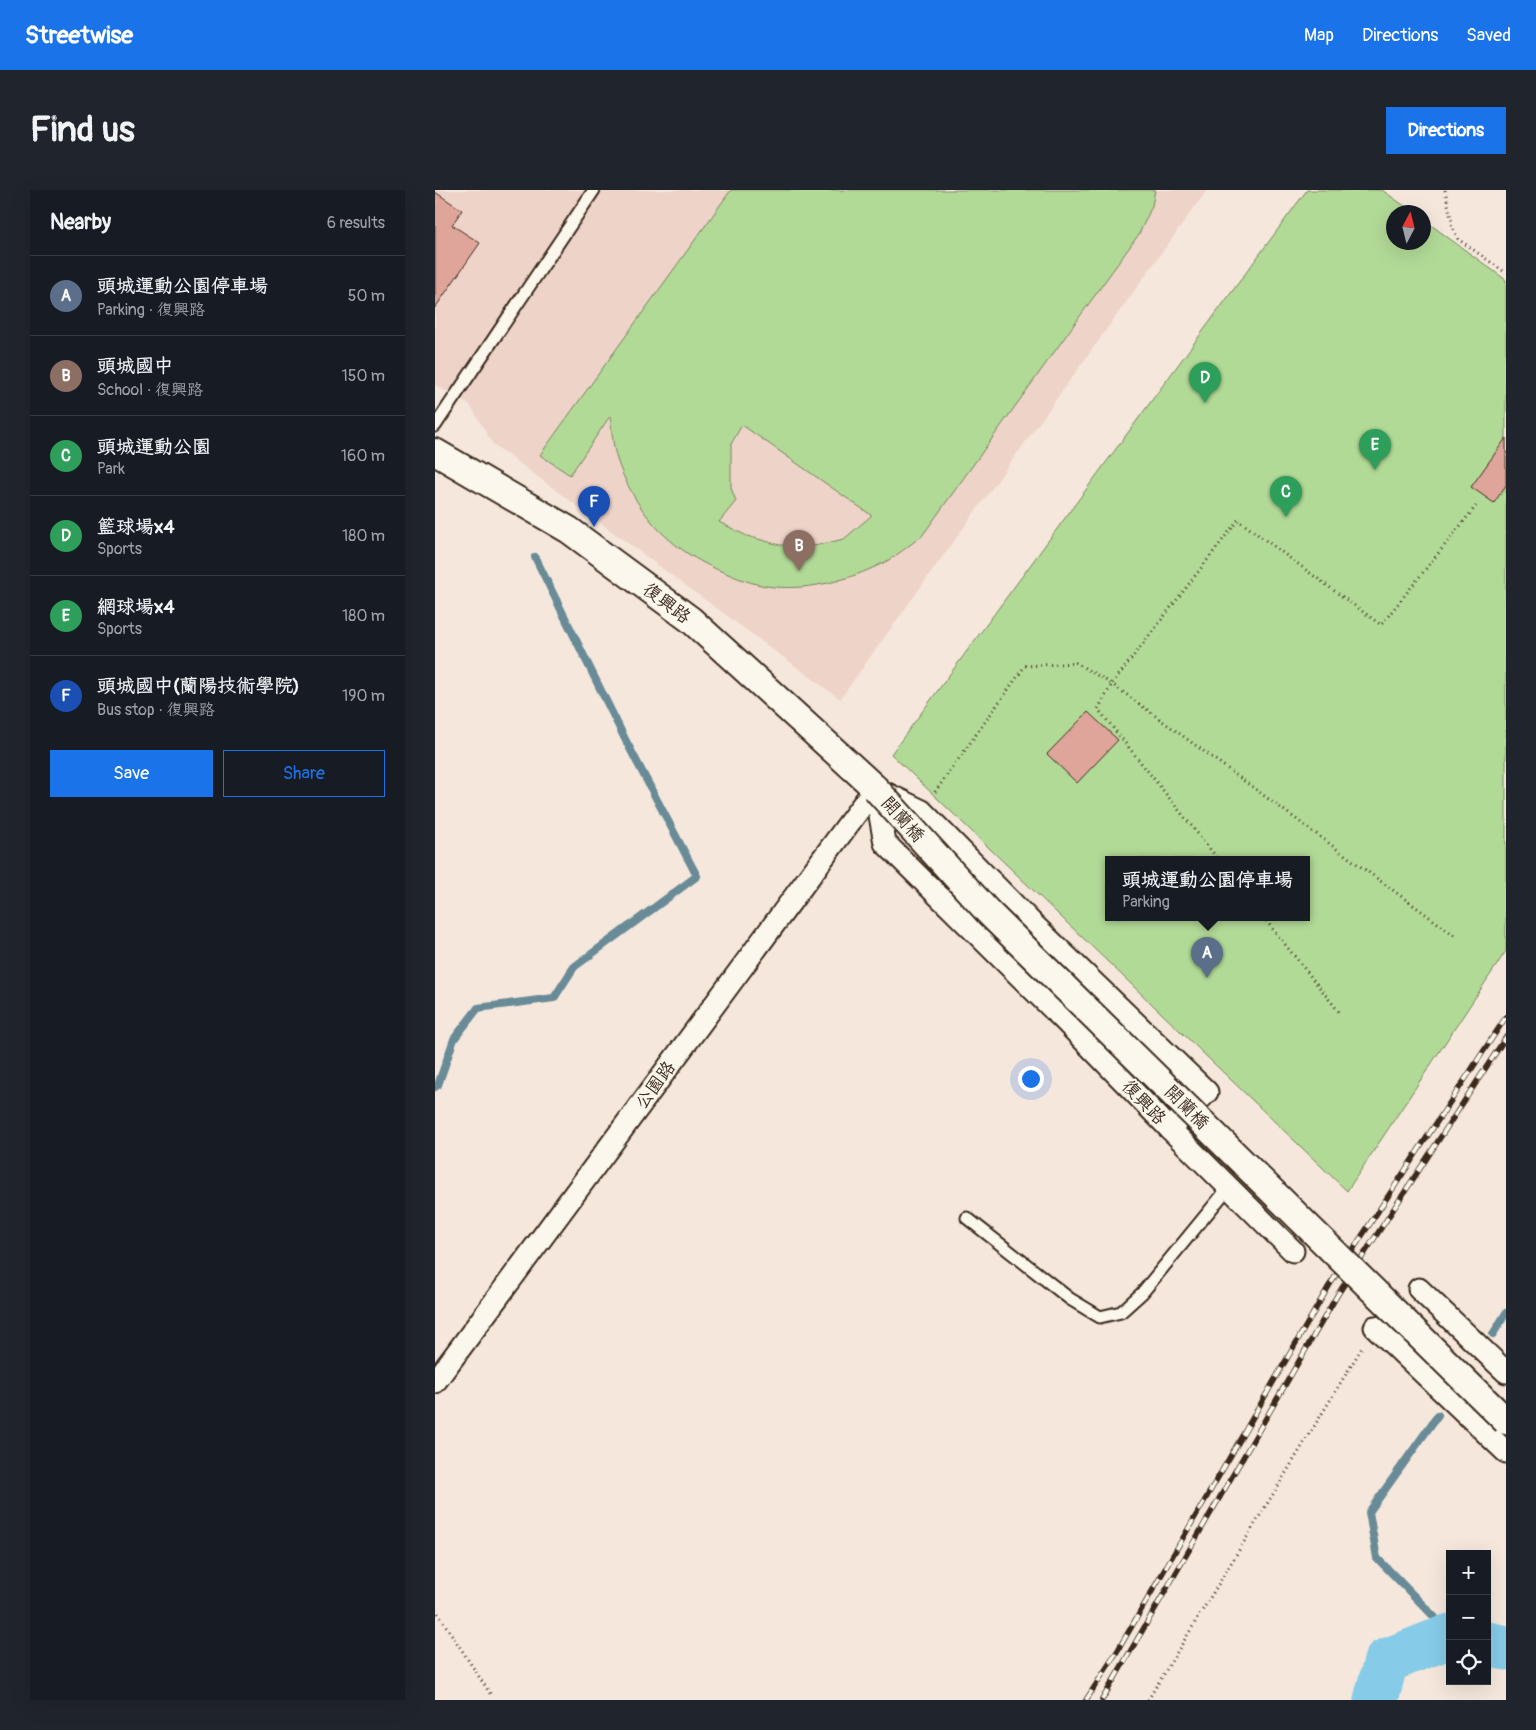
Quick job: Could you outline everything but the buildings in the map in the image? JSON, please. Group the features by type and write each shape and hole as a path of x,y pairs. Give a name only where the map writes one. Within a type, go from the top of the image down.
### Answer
{"street":[{"name":"復興路","path":"435,452 569,530 691,620 875,788 922,811 1033,924 1207,1092 1169,1129 1065,1021 885,843 875,788"},
{"name":"公園路","path":"435,1382 875,788"},
{"name":"開蘭橋","path":"875,788 989,912 1497,1428"},
{"path":"1169,1129 1293,1250"},
{"path":"1419,1289 1506,1372"},
{"path":"1375,1327 1497,1428 1506,1452"}],"lane":[{"path":"435,426 594,190"},
{"path":"967,1218 1070,1299 1099,1316 1121,1312 1142,1293 1229,1187"},
{"path":"1497,1428 1506,1414"}],"path":[{"path":"1445,190 1453,228 1458,239 1506,273"},
{"path":"1216,856 1098,709 1112,684 1238,520 1381,625 1477,506"},
{"path":"922,811 1025,666 1076,664 1112,684 1454,935"},
{"path":"1266,921 1340,1013"},
{"path":"1148,1700 1375,1327"},
{"path":"435,1609 491,1695"}],"shaded area":[{"path":"435,190 1207,190 840,699 493,444 470,405 435,385"}],"green space":[{"path":"731,190 1155,190 1152,206 1139,234 922,536 892,558 869,570 829,583 789,588 775,587 739,578 709,566 691,556 661,532 637,502 617,459 610,416 570,475 540,455","holes":["742,425 871,515 844,539 814,546 780,545 747,536 719,522 736,501 731,488 731,444"]},
{"path":"1307,190 1382,190 1403,205 1386,205 1386,250 1431,250 1431,225 1506,280 1506,951 1347,1191 891,754"}],"waterway":[{"path":"435,1087 438,1085 454,1039 478,1008 554,998 574,967 697,876 626,741 535,557"},
{"path":"1493,1334 1506,1313"},
{"path":"1438,1415 1369,1512 1377,1558 1446,1629"},
{"path":"1376,1700 1386,1661 1446,1638"},
{"path":"1491,1645 1506,1648"}],"railway":[{"path":"1086,1700 1118,1650 1329,1286 1506,1017"},
{"path":"1102,1700 1338,1294 1506,1037"}],"place":[{"name":"籃球場x4","path":"1205,403"},
{"name":"網球場x4","path":"1375,470"},
{"name":"頭城運動公園","path":"1286,517"},
{"name":"頭城國中(蘭陽技術學院)","path":"594,527"},
{"name":"頭城國中","path":"799,571"},
{"name":"頭城運動公園停車場","path":"1207,978"}]}
